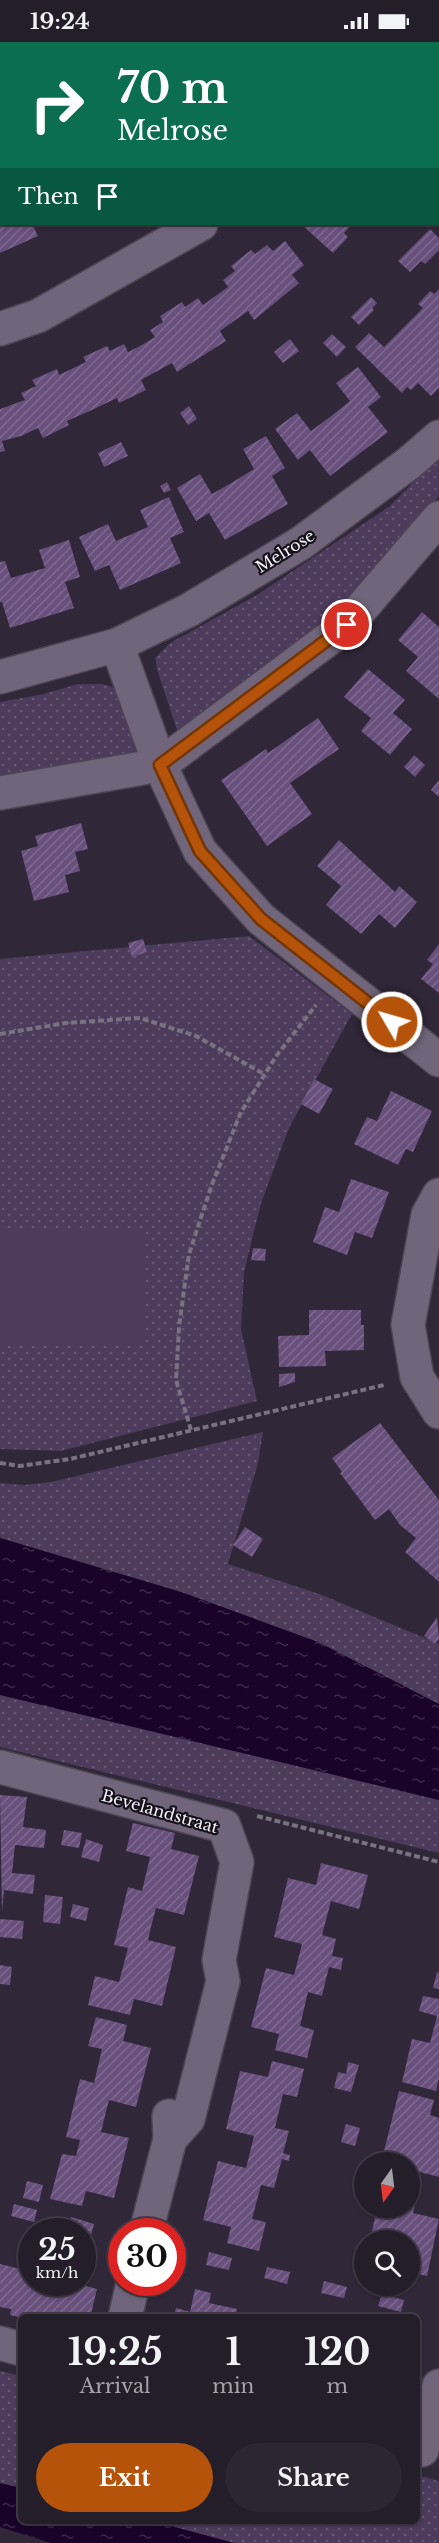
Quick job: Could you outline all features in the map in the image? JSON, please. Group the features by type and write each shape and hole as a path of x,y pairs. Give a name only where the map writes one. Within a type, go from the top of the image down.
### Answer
{"street":[{"path":"0,329 38,316 199,225"},
{"name":"Melrose","path":"0,677 117,645 189,610 301,543 409,463 439,437"},
{"path":"0,794 160,765 347,625 439,518"},
{"path":"117,645 160,765 200,851 261,919 439,1060"},
{"path":"439,1195 429,1215 408,1325 417,1377 439,1412"},
{"name":"Bevelandstraat","path":"0,1767 224,1826 237,1862 219,1960 223,1981 188,2119 170,2139 150,2218"},
{"path":"126,2314 131,2296"},
{"path":"0,2343 18,2348"},
{"path":"426,2452 439,2386"}],"path":[{"path":"191,1430 176,1380 179,1327 189,1254 211,1187 241,1112 277,1055 337,979"},
{"path":"0,1034 66,1023 140,1018 196,1036 264,1074"},
{"path":"0,1463 20,1466 70,1460 417,1377"}],"shaded area":[{"path":"439,456 439,496 345,607 179,736 155,658 170,643 257,595 390,506"},
{"path":"78,684 103,684 121,690 143,748 92,766 0,779 0,702 44,694"},
{"path":"249,936 352,1014 289,1128 261,1203 244,1272 241,1329 257,1401 61,1451 0,1449 0,959"},
{"path":"0,1230 144,1232 143,1346 0,1345"},
{"path":"263,1432 258,1463 228,1564 322,1595 439,1644 439,1704 318,1642 181,1592 0,1538 0,1483 24,1485 51,1482"},
{"path":"0,1695 439,1800 439,1853 0,1747"},
{"path":"0,2371 18,2375 18,2487 0,2483"},
{"path":"420,2476 439,2481 439,2543 234,2543 163,2524 420,2524"}],"water":[{"path":"0,1538 181,1592 318,1642 439,1704 439,1800 0,1695"},
{"path":"0,2483 18,2487 18,2524 163,2524 234,2543 51,2543 0,2527"}],"building":[{"path":"0,225 32,225 38,236 0,253"},
{"path":"302,225 351,225 344,233 348,237 333,253"},
{"path":"430,229 439,238 439,250 425,264 421,261 410,272 398,261"},
{"path":"285,241 304,265 292,275 299,283 254,320 248,311 220,331 226,341 177,372 172,363 141,380 146,390 119,403 117,398 67,421 69,425 43,438 38,428 2,441 5,451 0,452 0,409 25,400 21,393 36,386 32,380 57,369 59,375 86,362 83,357 107,346 110,351 124,344 128,352 142,345 155,337 150,330 163,322 160,316 182,302 185,307 198,298 203,305 228,287 223,280 235,271 231,266 251,250 255,254 267,245 273,251"},
{"path":"439,289 439,388 431,396 418,383 411,390 407,387 402,393 355,347 369,333 384,347 423,308 418,304 430,291 434,294"},
{"path":"371,297 377,303 372,308 374,310 359,325 351,317"},
{"path":"332,334 346,347 337,357 323,343"},
{"path":"290,339 299,351 283,363 274,352"},
{"path":"358,367 381,397 368,407 388,432 330,476 310,450 298,460 275,429 297,413 311,431 330,417 350,401 336,383"},
{"path":"189,406 197,419 188,425 180,413"},
{"path":"266,436 285,468 272,476 288,504 225,540 209,513 196,521 177,488 200,474 212,494 233,482 254,469 243,449"},
{"path":"121,442 128,456 104,467 98,453"},
{"path":"167,482 171,490 164,493 160,486"},
{"path":"169,497 184,532 170,538 181,563 120,590 109,565 95,571 79,537 108,524 116,541 148,527 140,510"},
{"path":"69,540 80,577 65,582 74,608 10,628 2,602 0,602 0,562 5,561 11,578 45,568 39,550"},
{"path":"422,612 439,627 439,699 406,671 418,657 398,640"},
{"path":"368,669 405,700 393,713 412,729 390,755 361,731 371,718 344,697"},
{"path":"318,718 339,749 290,783 312,814 267,846 221,780 266,749 268,753"},
{"path":"414,755 425,765 415,777 404,767"},
{"path":"439,780 439,797 431,790"},
{"path":"81,823 88,849 75,852 80,871 65,875 69,892 34,901 21,851 38,846 35,836"},
{"path":"339,840 395,892 399,886 417,902 395,928 379,914 361,934 326,905 341,886 317,866"},
{"path":"143,939 147,952 132,957 128,943"},
{"path":"439,944 439,993 421,979 433,964 427,960"},
{"path":"314,1079 333,1089 319,1114 301,1104"},
{"path":"391,1091 432,1111 413,1152 406,1149 398,1165 354,1144 367,1117 377,1121"},
{"path":"351,1179 389,1192 372,1238 355,1232 347,1255 313,1242 325,1207 339,1212"},
{"path":"253,1248 266,1249 265,1261 251,1260"},
{"path":"309,1310 361,1310 361,1325 364,1325 364,1350 325,1351 326,1366 279,1367 278,1336 309,1335"},
{"path":"295,1373 295,1382 279,1387 279,1374"},
{"path":"380,1423 439,1500 439,1582 405,1552 416,1538 400,1525 389,1509 375,1520 340,1473 342,1472 332,1458"},
{"path":"245,1527 263,1539 252,1557 233,1545"},
{"path":"437,1617 439,1639 435,1644 424,1636"},
{"path":"0,1795 27,1797 23,1827 46,1830 44,1848 15,1845 12,1873 35,1875 33,1894 4,1890 2,1912"},
{"path":"133,1823 175,1833 171,1849 199,1856 184,1915 156,1908 152,1923 148,1940 176,1947 162,2006 134,1999 130,2015 88,2005 95,1976 119,1982 128,1948 114,1945 128,1887 142,1891 150,1857 126,1851"},
{"path":"64,1830 82,1833 79,1848 61,1845"},
{"path":"86,1839 103,1845 99,1862 81,1857"},
{"path":"321,1863 368,1875 359,1909 331,1901 322,1935 336,1939 332,1956 343,1958 341,1970 329,1967 322,1996 308,1992 300,2026 314,2030 307,2058 275,2050 279,2034 251,2027 266,1968 294,1975 302,1944 274,1937 288,1878 316,1885"},
{"path":"45,1895 63,1897 60,1924 43,1922"},
{"path":"73,1904 89,1908 86,1921 70,1917"},
{"path":"0,1919 24,1921 22,1939 0,1937"},
{"path":"0,1965 12,1967 10,1985 0,1984"},
{"path":"437,1972 439,1973 439,1989 433,1988"},
{"path":"423,1996 439,1999 439,2078 436,2091 402,2082 412,2039 430,2043 437,2016 419,2011"},
{"path":"96,2017 127,2025 123,2041 151,2048 136,2107 109,2100 101,2132 129,2138 114,2198 86,2191 82,2206 50,2199 62,2154 76,2156 80,2140 66,2137 80,2079 94,2083 102,2049 88,2046"},
{"path":"272,2061 304,2069 297,2097 283,2094 275,2128 289,2131 283,2153 290,2155 289,2161 282,2159 274,2188 261,2185 252,2219 266,2222 259,2251 227,2243 231,2227 203,2220 218,2161 246,2168 254,2136 226,2129 240,2071 268,2077"},
{"path":"348,2062 359,2065 351,2092 334,2088 338,2072 346,2074"},
{"path":"399,2091 434,2100 430,2115 439,2118 439,2177 420,2172 420,2152 384,2152"},
{"path":"346,2124 360,2128 355,2146 341,2142"},
{"path":"27,2181 43,2185 39,2202 23,2198"},
{"path":"14,2204 37,2210 35,2218 11,2216"},
{"path":"420,2215 439,2219 427,2276 420,2274 420,2230 372,2230 375,2218 420,2218"},
{"path":"209,2252 232,2258 229,2270 206,2265"},
{"path":"0,2264 18,2268 18,2296 95,2296 91,2314 23,2312 18,2314 18,2317 10,2315 11,2309 0,2307"},
{"path":"267,2267 290,2272 287,2284 264,2278"},
{"path":"324,2281 347,2287 344,2298 321,2293"},
{"path":"195,2289 211,2293 209,2303 237,2309 236,2314 175,2314 176,2308 190,2312"},
{"path":"381,2296 404,2300 401,2312 378,2306"}],"route":[{"path":"347,625 160,765 200,851 261,919 392,1022"}]}
